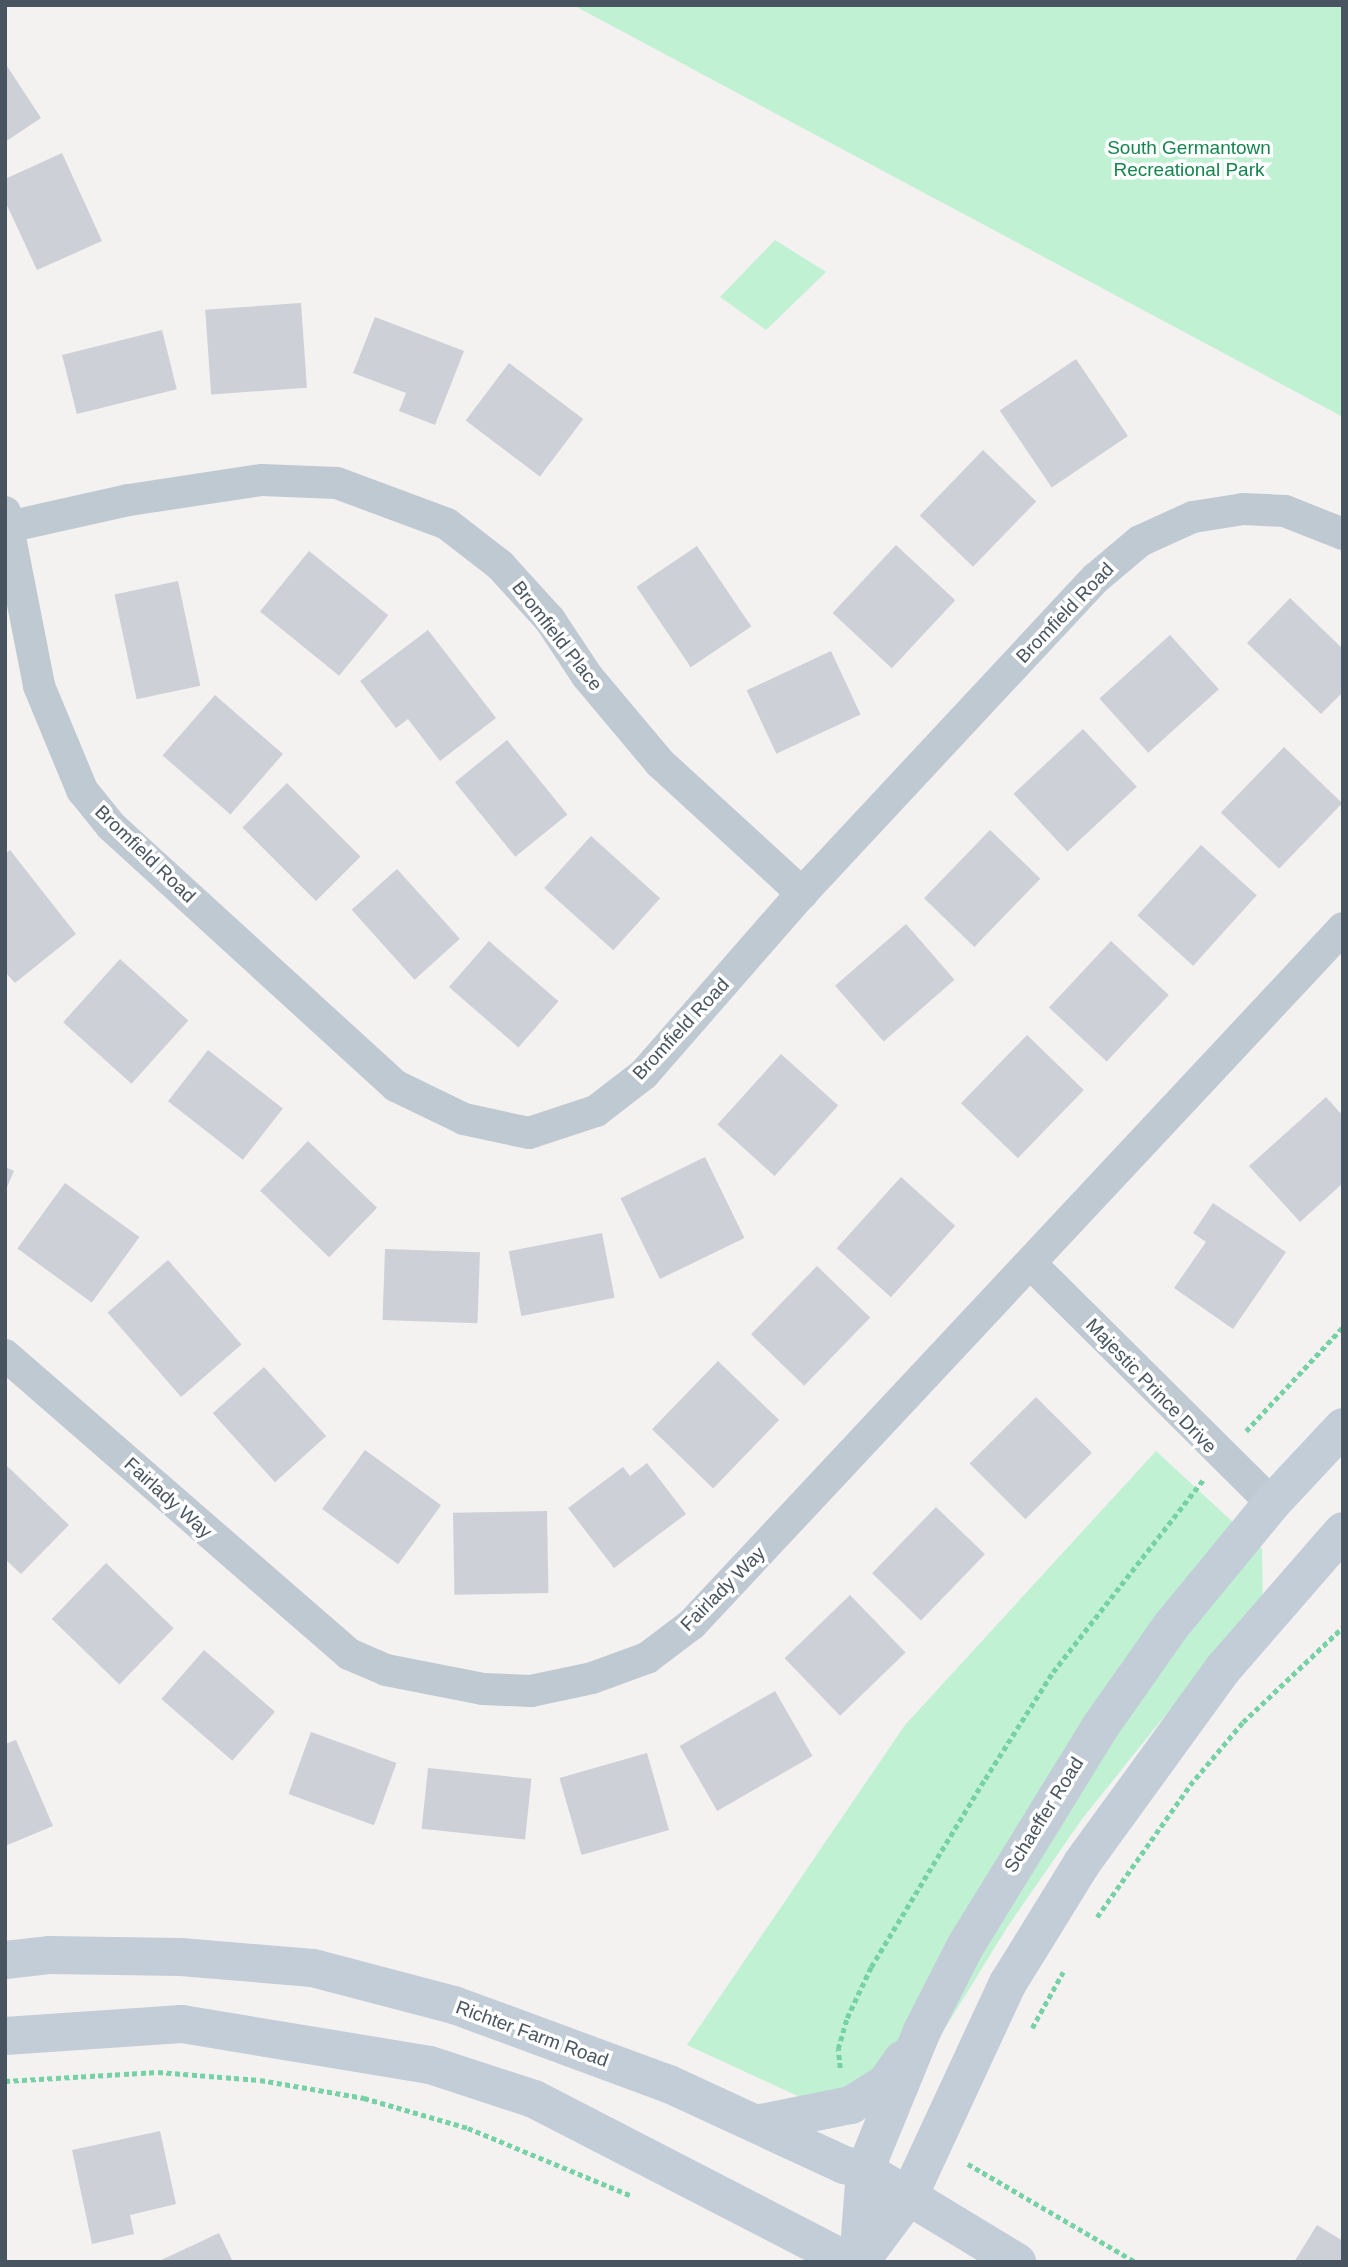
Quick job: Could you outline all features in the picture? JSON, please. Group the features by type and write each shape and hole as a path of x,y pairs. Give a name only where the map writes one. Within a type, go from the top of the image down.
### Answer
{"main road":[{"name":"Schaeffer Road","path":"859,2262 864,2170 922,2031 965,1945 1100,1727 1171,1626 1272,1503 1343,1427"},
{"name":"Schaeffer Road","path":"859,2262 909,2196 1008,1983 1082,1863 1222,1670 1336,1550"},
{"name":"Richter Farm Road","path":"5,1961 49,1955 181,1957 313,1969 454,2005 669,2084 844,2165 864,2170 1017,2262"},
{"path":"5,2036 182,2024 430,2066 534,2099 850,2262"},
{"path":"756,2124 851,2105 886,2083 922,2031"}],"street":[{"name":"Bromfield Place","path":"7,519 262,480 337,483 447,524 500,565 541,611 587,676 660,763 802,893"},
{"name":"Bromfield Road","path":"7,519 39,686 82,790 111,826 396,1086 464,1119 530,1133 596,1111 644,1074 802,893 1096,578 1140,541 1193,517 1243,509 1284,511 1343,534"},
{"path":"1032,1265 1343,928"},
{"name":"Fairlady Way","path":"5,1355 349,1654 430,1681 531,1691 592,1678 646,1658 692,1624 1032,1265"},
{"name":"Majestic Prince Drive","path":"1032,1265 1272,1503"}],"path":[{"path":"1093,1924 1190,1785 1243,1722 1343,1628"},
{"path":"1336,1634 1343,1640"},
{"path":"1026,2040 1065,1968"},
{"path":"5,2081 158,2072 260,2080 364,2098 468,2128 635,2197"},
{"path":"970,2154 968,2164 1136,2262"}],"green space":[{"name":"South Germantown Recreational Park","path":"573,5 1343,5 1343,417"},
{"path":"775,240 826,272 766,330 720,297"},
{"path":"1156,1451 1262,1549 1263,1608 1163,1718 1082,1819 1008,1926 902,2098 841,2116 687,2045 905,1725"}],"building":[{"path":"5,63 41,118 5,142"},
{"path":"62,153 102,241 37,270 5,201 5,179"},
{"path":"301,303 307,388 211,394 205,310"},
{"path":"375,317 464,351 435,425 399,411 406,393 353,373"},
{"path":"162,330 177,389 77,414 62,355"},
{"path":"1076,359 1128,436 1052,488 1000,410"},
{"path":"509,363 583,419 540,476 466,421"},
{"path":"983,450 1036,501 973,567 920,515"},
{"path":"896,545 955,600 892,668 833,613"},
{"path":"697,546 751,626 691,667 636,587"},
{"path":"309,551 388,615 339,676 260,612"},
{"path":"178,581 200,686 137,699 114,595"},
{"path":"1290,598 1343,649 1343,692 1321,714 1247,643"},
{"path":"428,630 496,718 440,761 408,719 396,728 360,681"},
{"path":"1170,635 1219,689 1148,753 1099,699"},
{"path":"831,651 861,714 776,754 747,690"},
{"path":"215,695 283,754 230,814 163,755"},
{"path":"1083,729 1137,787 1067,852 1014,794"},
{"path":"507,740 567,815 515,857 455,782"},
{"path":"1284,747 1342,803 1279,869 1221,812"},
{"path":"287,783 361,857 316,901 242,828"},
{"path":"990,830 1040,879 974,947 924,898"},
{"path":"591,836 660,898 613,950 544,888"},
{"path":"1201,845 1257,895 1193,966 1137,916"},
{"path":"10,850 76,934 15,983 5,972 5,854"},
{"path":"397,869 460,939 415,980 352,910"},
{"path":"906,924 955,980 884,1042 835,986"},
{"path":"489,941 558,1001 518,1047 449,987"},
{"path":"1111,941 1169,995 1107,1061 1049,1008"},
{"path":"120,959 188,1021 131,1084 63,1022"},
{"path":"1027,1035 1084,1090 1018,1158 961,1103"},
{"path":"208,1050 283,1108 243,1160 168,1101"},
{"path":"781,1054 838,1106 775,1176 717,1125"},
{"path":"1326,1097 1343,1116 1343,1183 1300,1222 1249,1166"},
{"path":"308,1141 377,1208 329,1257 260,1191"},
{"path":"705,1157 744,1238 660,1279 621,1198"},
{"path":"5,1167 14,1171 5,1192"},
{"path":"901,1177 955,1226 891,1297 837,1248"},
{"path":"65,1183 139,1237 92,1303 17,1249"},
{"path":"1213,1203 1286,1252 1233,1329 1174,1288 1206,1242 1193,1233"},
{"path":"602,1233 615,1298 521,1316 509,1251"},
{"path":"385,1249 480,1252 477,1323 383,1320"},
{"path":"168,1260 241,1345 181,1397 108,1312"},
{"path":"817,1266 870,1317 804,1386 751,1334"},
{"path":"718,1361 779,1420 713,1488 652,1429"},
{"path":"264,1367 326,1436 275,1482 213,1413"},
{"path":"1036,1397 1092,1453 1025,1519 970,1463"},
{"path":"365,1450 441,1505 398,1564 322,1509"},
{"path":"647,1463 686,1514 614,1568 568,1508 623,1467 630,1476"},
{"path":"5,1464 69,1525 21,1574 5,1559"},
{"path":"936,1507 985,1554 921,1620 872,1573"},
{"path":"547,1511 548,1593 454,1595 453,1513"},
{"path":"106,1563 174,1628 119,1684 52,1619"},
{"path":"850,1595 906,1653 840,1716 785,1658"},
{"path":"204,1650 275,1712 232,1761 161,1699"},
{"path":"775,1691 812,1756 717,1811 680,1746"},
{"path":"311,1732 397,1763 374,1825 288,1794"},
{"path":"16,1740 53,1826 5,1846 5,1744"},
{"path":"647,1753 669,1830 582,1855 560,1778"},
{"path":"428,1768 531,1779 525,1840 422,1829"},
{"path":"160,2131 176,2204 130,2215 134,2234 92,2244 72,2150"},
{"path":"1317,2225 1343,2241 1343,2262 1294,2262"},
{"path":"219,2233 233,2262 157,2262"}]}
